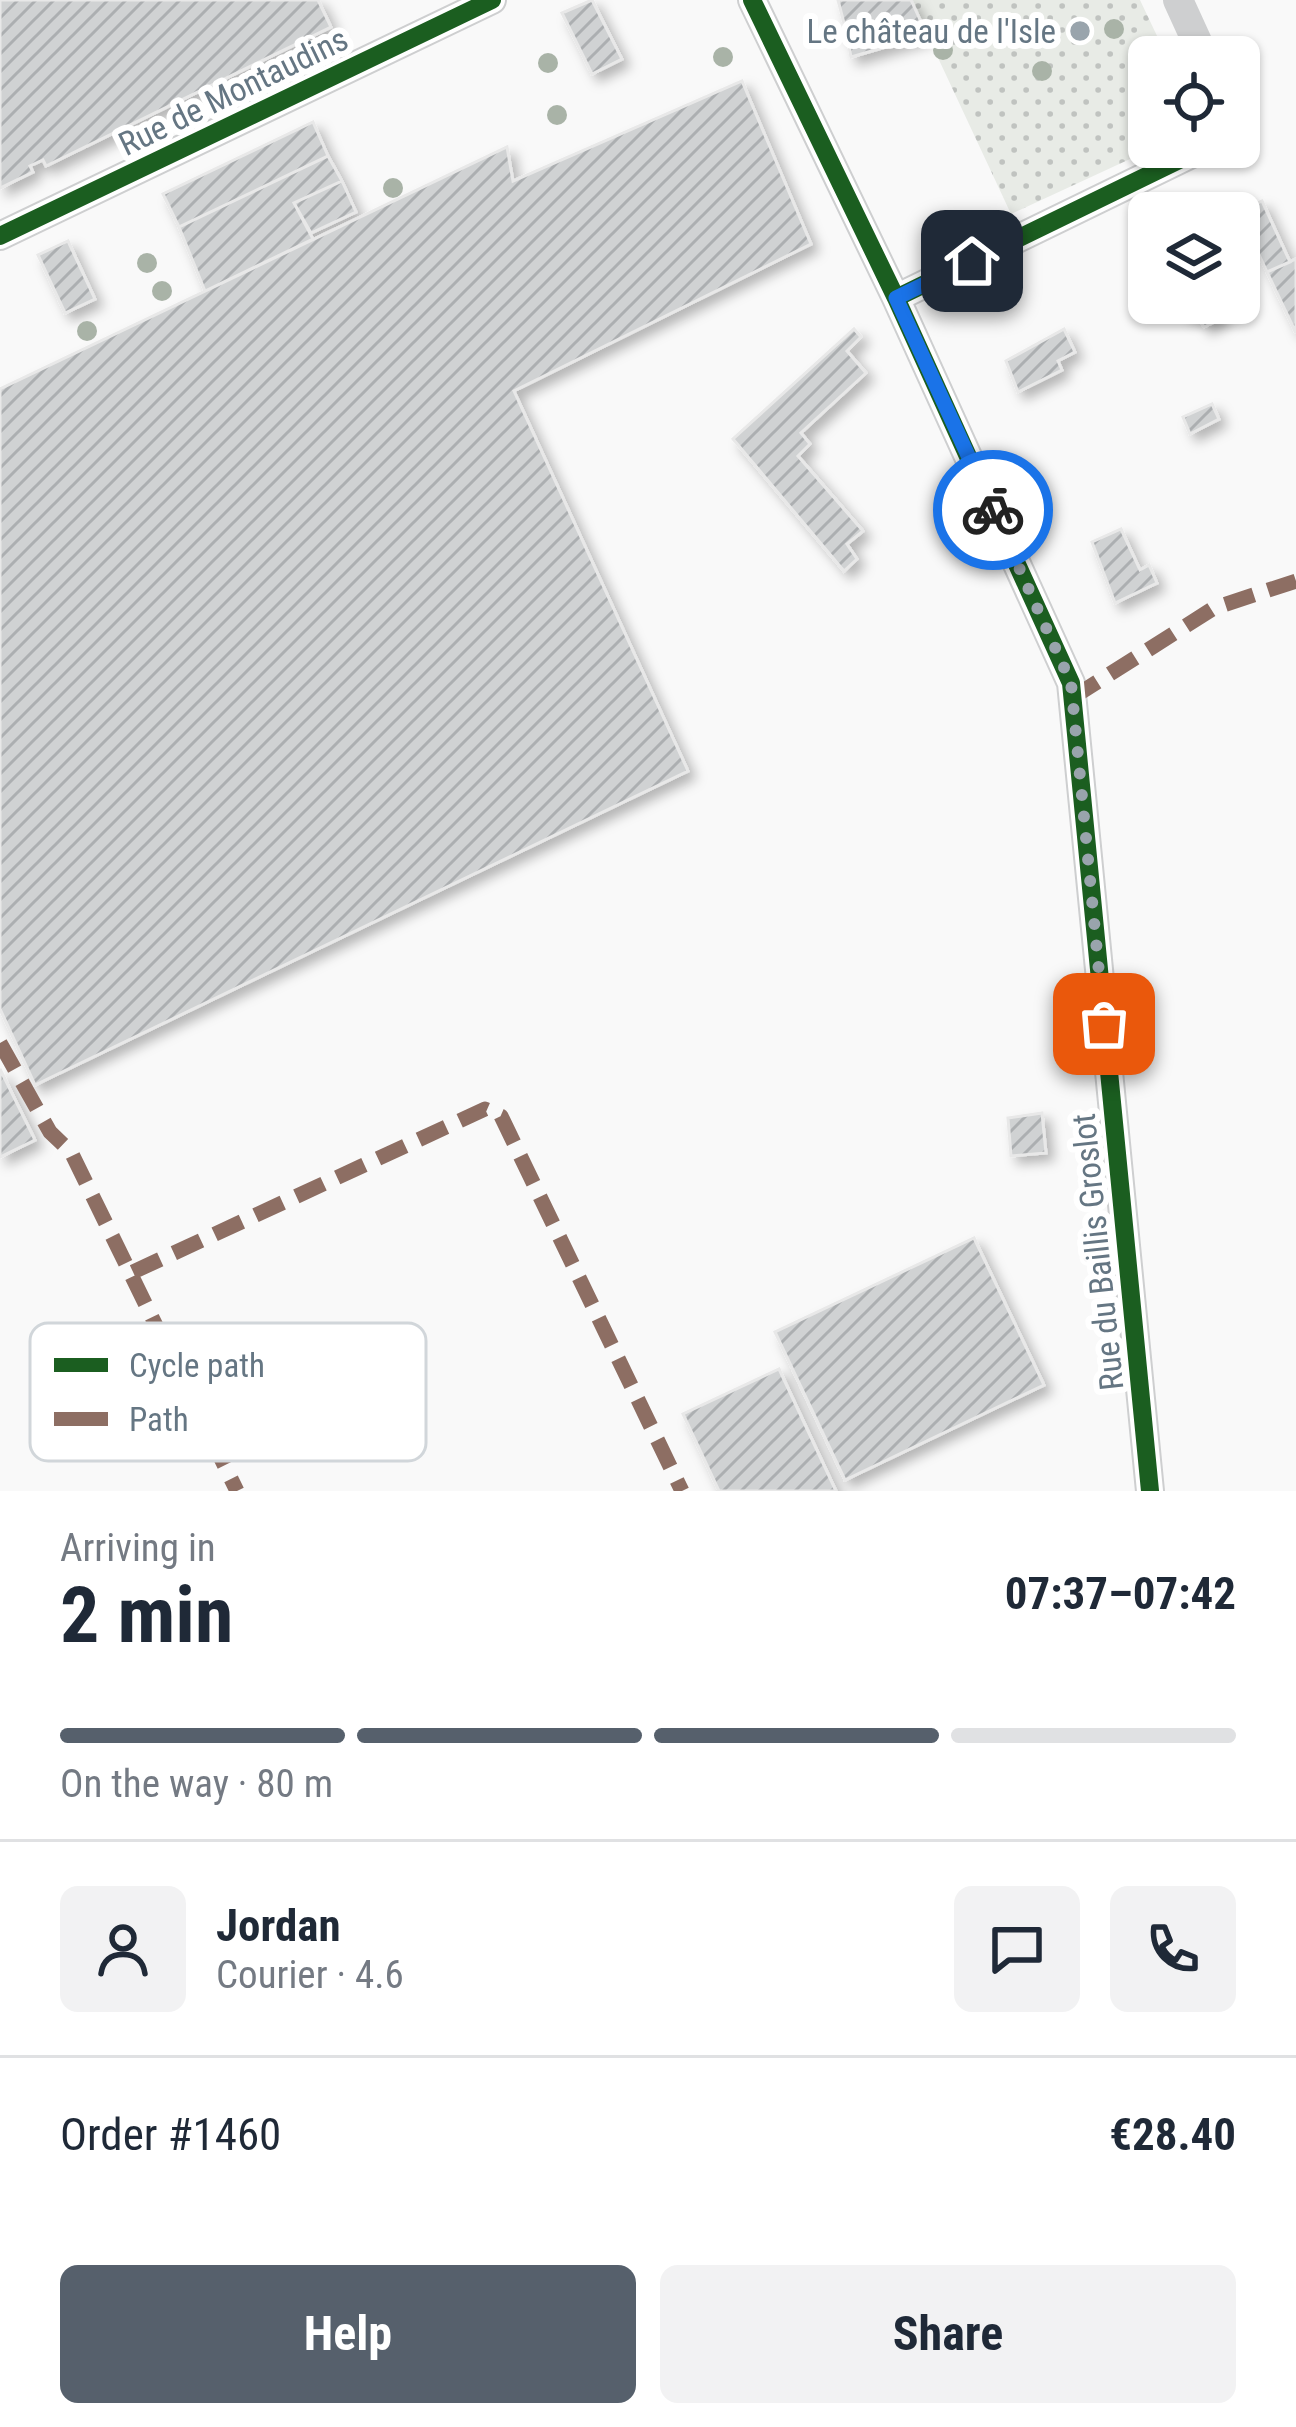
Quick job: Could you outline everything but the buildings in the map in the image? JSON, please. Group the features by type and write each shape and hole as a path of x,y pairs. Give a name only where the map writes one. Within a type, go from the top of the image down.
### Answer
{"street":[{"name":"Rue de Montaudins","path":"0,236 492,0"},
{"name":"Rue du Baillis Groslot","path":"752,0 896,298 1071,683 1150,1491"},
{"path":"1178,0 1194,36"},
{"path":"896,298 1162,168"}],"shaded area":[{"path":"911,0 1140,0 1157,36 1128,36 1128,160 1011,214"}],"marked path":[{"path":"1072,698 1214,608 1296,581"},
{"path":"0,1043 50,1132 71,1152 155,1323"},
{"path":"133,1272 485,1109 501,1116 682,1491"},
{"path":"222,1461 237,1491"}],"cycle path":[{"path":"0,236 492,0"},
{"path":"752,0 896,298 1071,683 1150,1491"},
{"path":"896,298 1163,168"}],"way so far":[{"path":"993,510 1071,683 1104,1024"}],"place":[{"name":"Le château de l'Isle","path":"1080,31"}],"route":[{"path":"972,261 896,298 993,510"}]}
